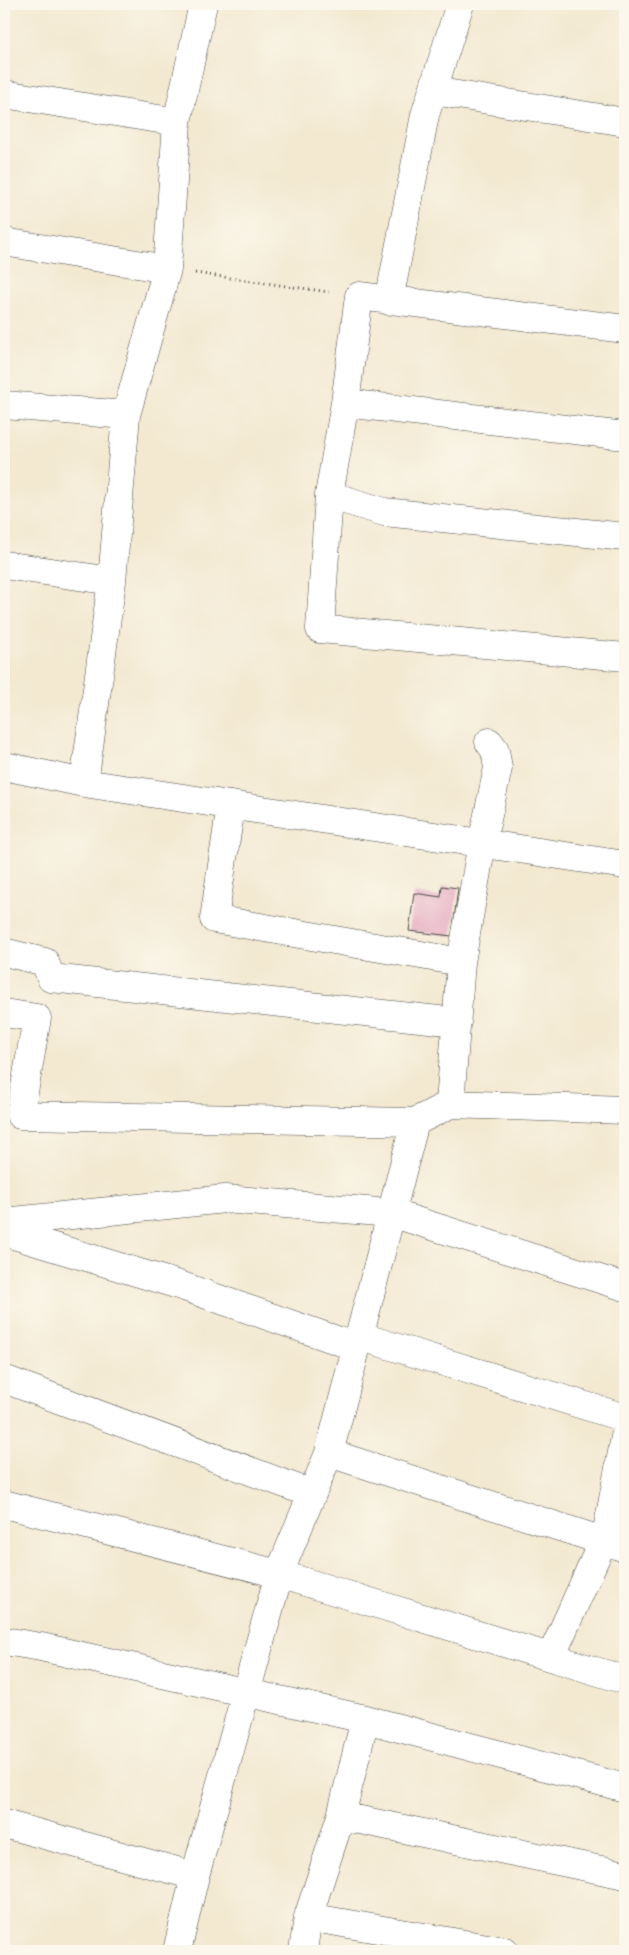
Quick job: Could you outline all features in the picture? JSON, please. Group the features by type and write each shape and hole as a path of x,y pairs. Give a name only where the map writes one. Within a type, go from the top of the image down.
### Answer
{"street":[{"path":"84,784 112,581 126,415 167,269 177,122 203,4"},
{"path":"389,301 425,115 460,4"},
{"path":"432,91 625,122"},
{"path":"4,94 177,122"},
{"path":"4,242 167,269"},
{"path":"625,328 359,296 345,403 329,495 320,629 625,657"},
{"path":"345,403 625,436"},
{"path":"4,406 126,415"},
{"path":"329,495 384,512 625,537"},
{"path":"4,565 112,581"},
{"path":"450,1104 462,962 482,843 498,768 495,750 489,742"},
{"path":"4,766 84,784 625,864"},
{"path":"231,805 214,919 462,962"},
{"path":"4,952 44,962 51,978 457,1022"},
{"path":"4,1013 38,1018 20,1115 414,1122 450,1104 625,1110"},
{"path":"177,1951 195,1876 279,1574 329,1453 414,1122"},
{"path":"4,1222 225,1199 391,1213 625,1286"},
{"path":"4,1232 358,1341 625,1418"},
{"path":"4,1379 312,1494"},
{"path":"615,1544 625,1437"},
{"path":"329,1453 615,1544"},
{"path":"4,1504 279,1574 625,1680"},
{"path":"551,1657 602,1543 615,1544"},
{"path":"4,1641 41,1647 365,1719 625,1788"},
{"path":"304,1951 308,1917 342,1816 365,1719"},
{"path":"342,1816 625,1875"},
{"path":"4,1824 195,1876"},
{"path":"308,1917 506,1951"}],"path":[{"path":"167,269 359,296"}],"building":[{"path":"442,886 458,888 452,936 409,931 414,893 441,897"}]}
